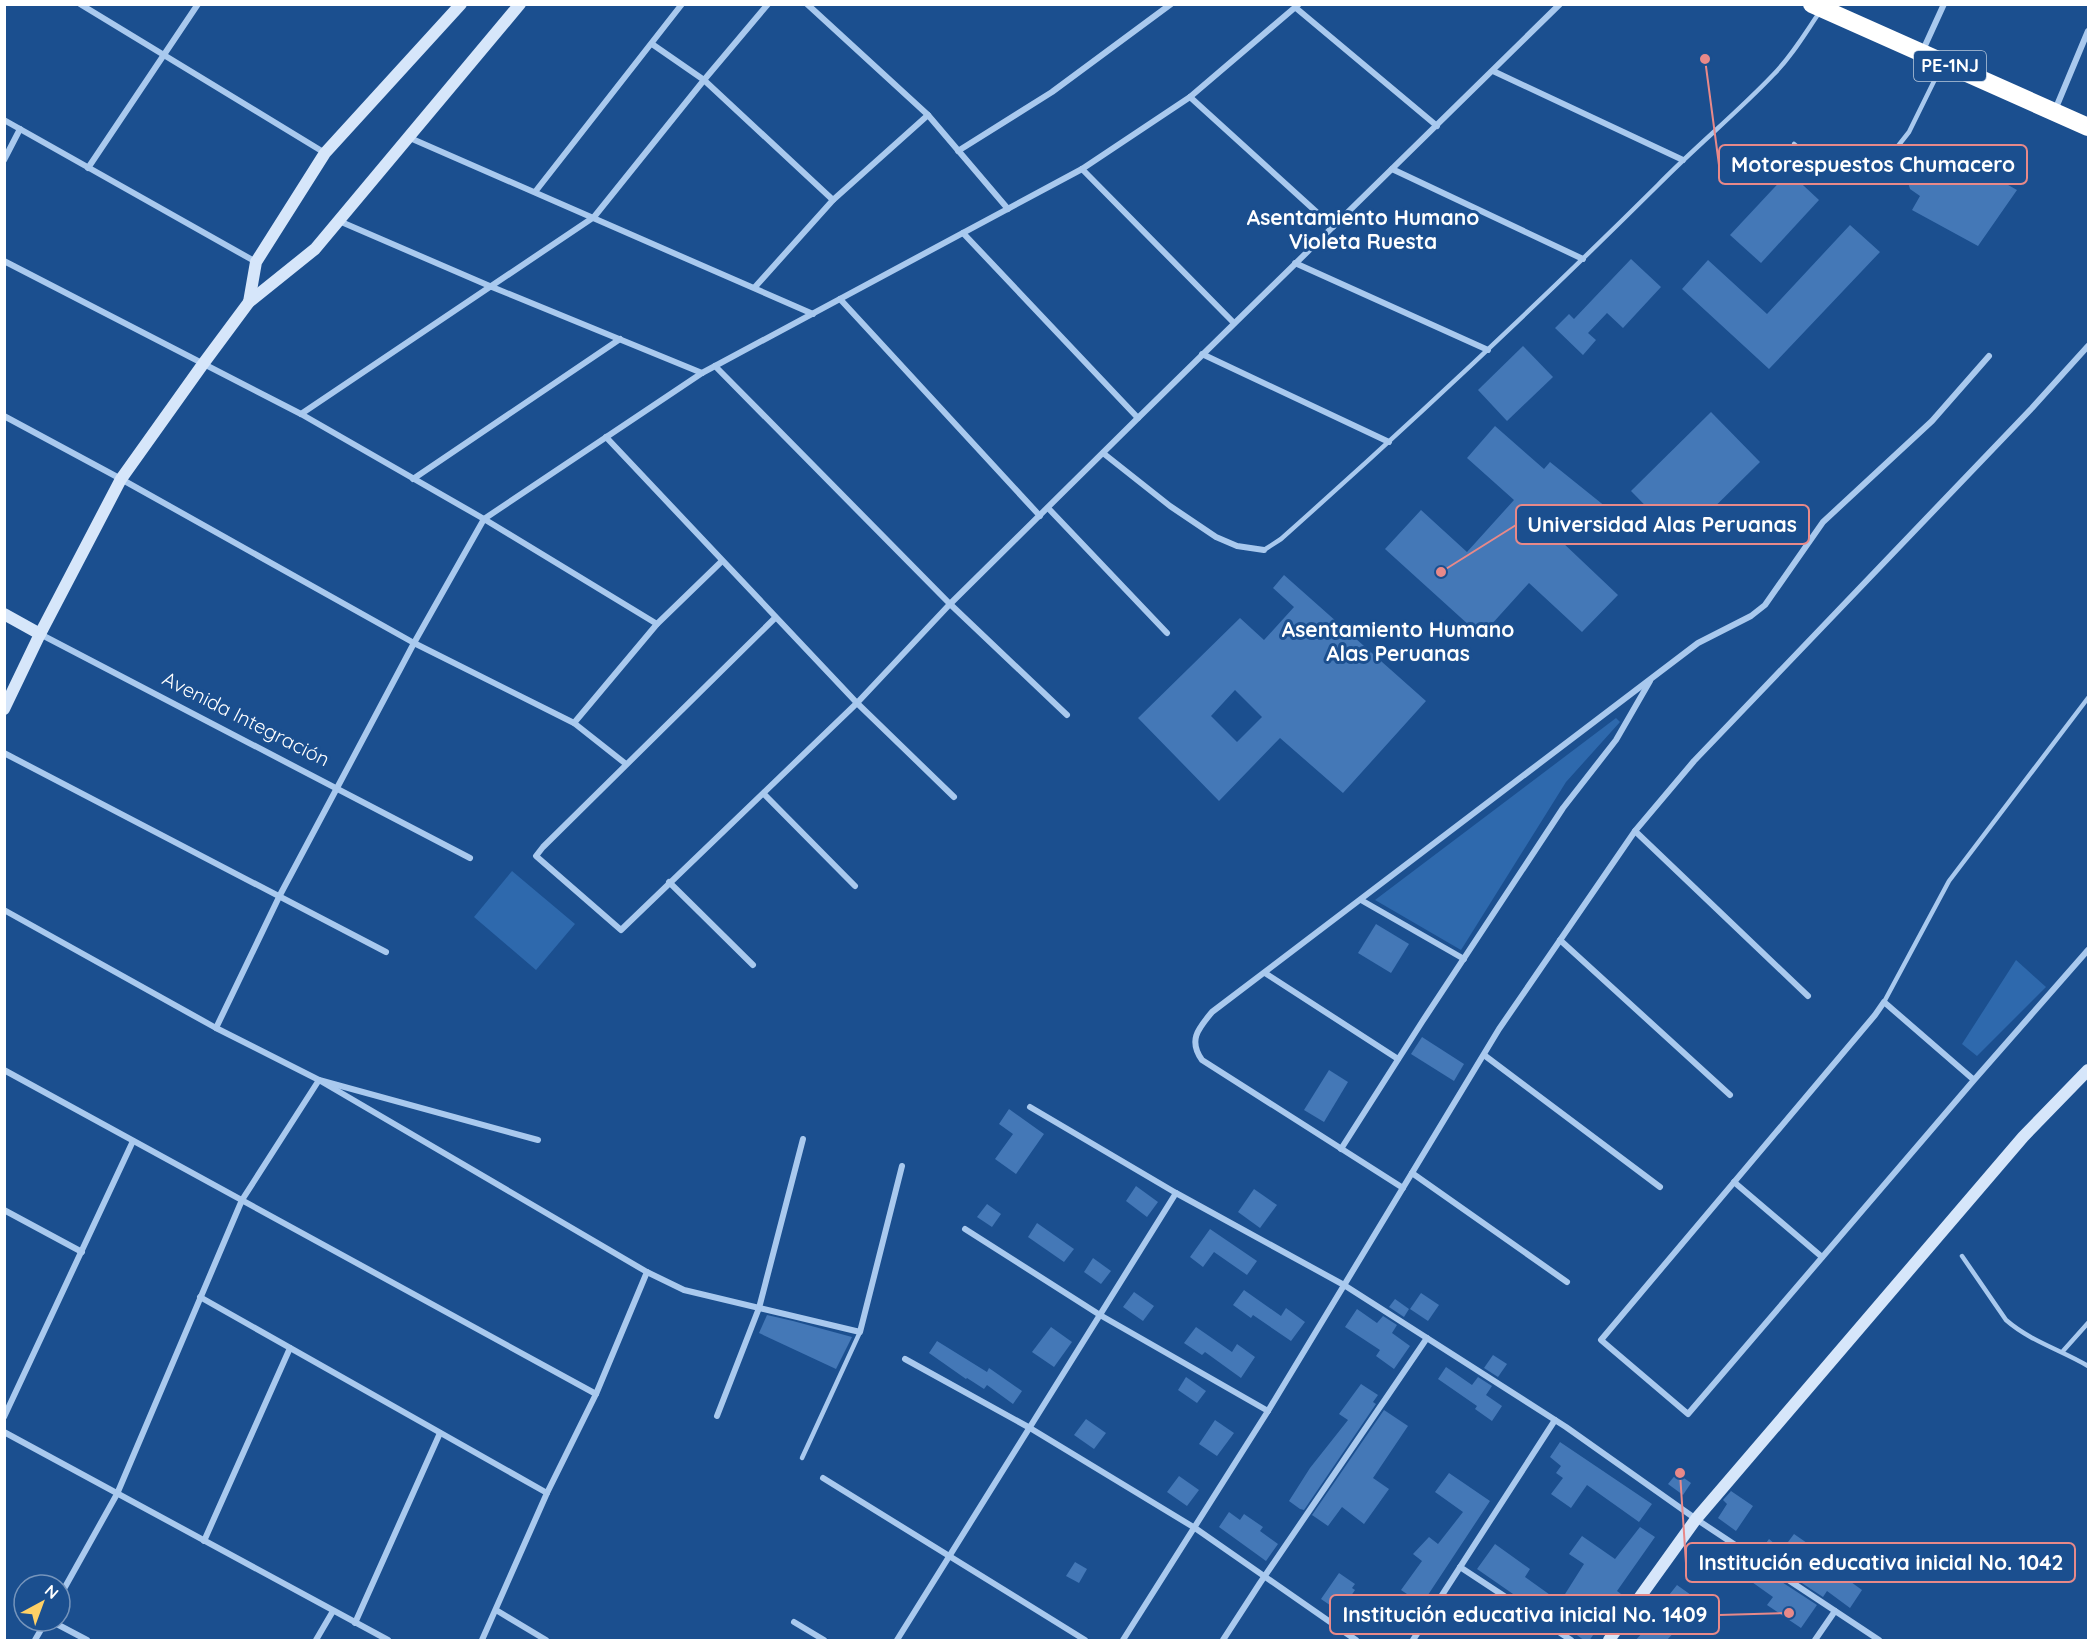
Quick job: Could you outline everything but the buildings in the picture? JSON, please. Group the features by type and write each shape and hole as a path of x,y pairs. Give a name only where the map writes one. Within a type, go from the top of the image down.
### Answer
{"highway":[{"name":"PE-1NJ","path":"1816,7 2088,127"}],"street":[{"path":"80,4 325,153"},
{"path":"88,168 198,4"},
{"path":"249,302 256,262 325,153 461,4"},
{"path":"4,709 40,634 121,479 203,364 249,302 315,249 520,4"},
{"path":"535,192 682,4"},
{"path":"301,414 594,217 768,4"},
{"path":"807,4 928,115 1008,209"},
{"path":"958,151 1052,92 1171,4"},
{"path":"775,618 536,856 621,930 857,703 950,604 1138,417 1560,4"},
{"path":"1922,53 1944,4"},
{"path":"216,1028 280,895 414,643 484,519 702,373 1082,169 1190,97 1298,6 1437,126"},
{"path":"2054,112 2088,31"},
{"path":"652,44 704,80 833,200"},
{"path":"1493,71 1683,160"},
{"path":"1190,97 1333,227"},
{"path":"754,287 833,200 928,115"},
{"path":"4,120 256,262"},
{"path":"4,160 20,129"},
{"path":"410,138 813,314"},
{"path":"1082,169 1234,323"},
{"path":"1392,169 1583,259"},
{"path":"339,221 702,373"},
{"path":"963,233 1138,417"},
{"path":"4,261 301,414 484,519 657,624"},
{"path":"1295,263 1488,350"},
{"path":"840,299 1040,516"},
{"path":"413,479 620,339"},
{"path":"1123,1641 1268,1411 1484,1055 1635,831 1694,761 2032,408 2088,346"},
{"path":"1202,354 1389,442"},
{"path":"1403,1188 1214,1070 1202,1060 1195,1050 1197,1033 1212,1012 1698,643 1751,616 1765,605 1823,522 1932,421 1989,356"},
{"path":"716,366 950,604 1067,715"},
{"path":"4,416 414,643 574,723 626,764"},
{"path":"606,438 857,703 954,797"},
{"path":"1103,453 1170,506 1216,537 1237,546 1264,550"},
{"path":"1048,508 1167,633"},
{"path":"574,723 657,624 722,561"},
{"name":"Avenida Integración","path":"4,614 470,858"},
{"path":"1341,1149 1563,808 1616,740 1652,678"},
{"path":"4,753 386,952"},
{"path":"764,794 855,886"},
{"path":"1635,831 1808,996"},
{"path":"669,882 753,965"},
{"path":"1361,900 1464,959"},
{"path":"4,910 216,1028 319,1080 647,1272 684,1290 860,1332 902,1166"},
{"path":"1560,940 1730,1095"},
{"path":"1974,1080 1884,1002 1601,1340 1688,1414 2088,950"},
{"path":"1265,973 1398,1059"},
{"path":"1484,1055 1660,1187"},
{"path":"4,1070 596,1394"},
{"path":"1609,1641 1696,1519 2023,1137 2088,1070"},
{"path":"319,1080 538,1140"},
{"path":"72,1575 117,1494 242,1200 319,1080"},
{"path":"1030,1107 1176,1193 1344,1286 1427,1338 1555,1420 1696,1519 1879,1641"},
{"path":"717,1416 759,1308 803,1139"},
{"path":"4,1417 134,1141"},
{"path":"1412,1173 1568,1282"},
{"path":"1734,1182 1822,1257"},
{"path":"897,1641 1176,1193"},
{"path":"4,1210 82,1251"},
{"path":"965,1230 1100,1315 1268,1411"},
{"path":"482,1641 547,1493 596,1394 647,1272"},
{"path":"200,1297 547,1493"},
{"path":"1223,1641 1427,1338"},
{"path":"204,1541 290,1348"},
{"path":"905,1359 1030,1428 1195,1528 1356,1641"},
{"path":"1413,1641 1555,1420"},
{"path":"4,1432 388,1641"},
{"path":"355,1623 440,1432"},
{"path":"824,1478 1085,1641"},
{"path":"1460,1567 1571,1641"},
{"path":"316,1641 333,1611"},
{"path":"496,1611 546,1641"},
{"path":"1815,1641 1835,1611"},
{"path":"794,1622 824,1641"},
{"path":"72,1633 87,1641"}],"lane":[{"path":"1264,550 1281,539 1488,350 1683,160 1774,75 1795,50 1816,7"},
{"path":"1794,144 1839,182 1846,182 1898,146 1909,132 1943,63"},
{"path":"1884,1002 1949,881 2088,698"},
{"path":"1962,1256 2006,1320 2042,1344 2063,1351 2088,1366"},
{"path":"2063,1351 2088,1323"},
{"path":"802,1458 860,1332"}],"shaded area":[{"path":"1616,718 1620,722 1566,782 1461,950 1375,900"},
{"path":"512,871 575,924 536,970 474,917"},
{"path":"2016,960 2046,987 1977,1056 1962,1044"}],"place":[{"name":"Motorespuestos Chumacero","path":"1705,59"},
{"name":"Universidad Alas Peruanas","path":"1441,572"},
{"name":"Institución educativa inicial No. 1042","path":"1680,1473"},
{"name":"Institución educativa inicial No. 1409","path":"1789,1613"}],"district":[{"name":"Asentamiento Humano Violeta Ruesta","path":"1363,230"},
{"name":"Asentamiento Humano Alas Peruanas","path":"1398,642"}]}
